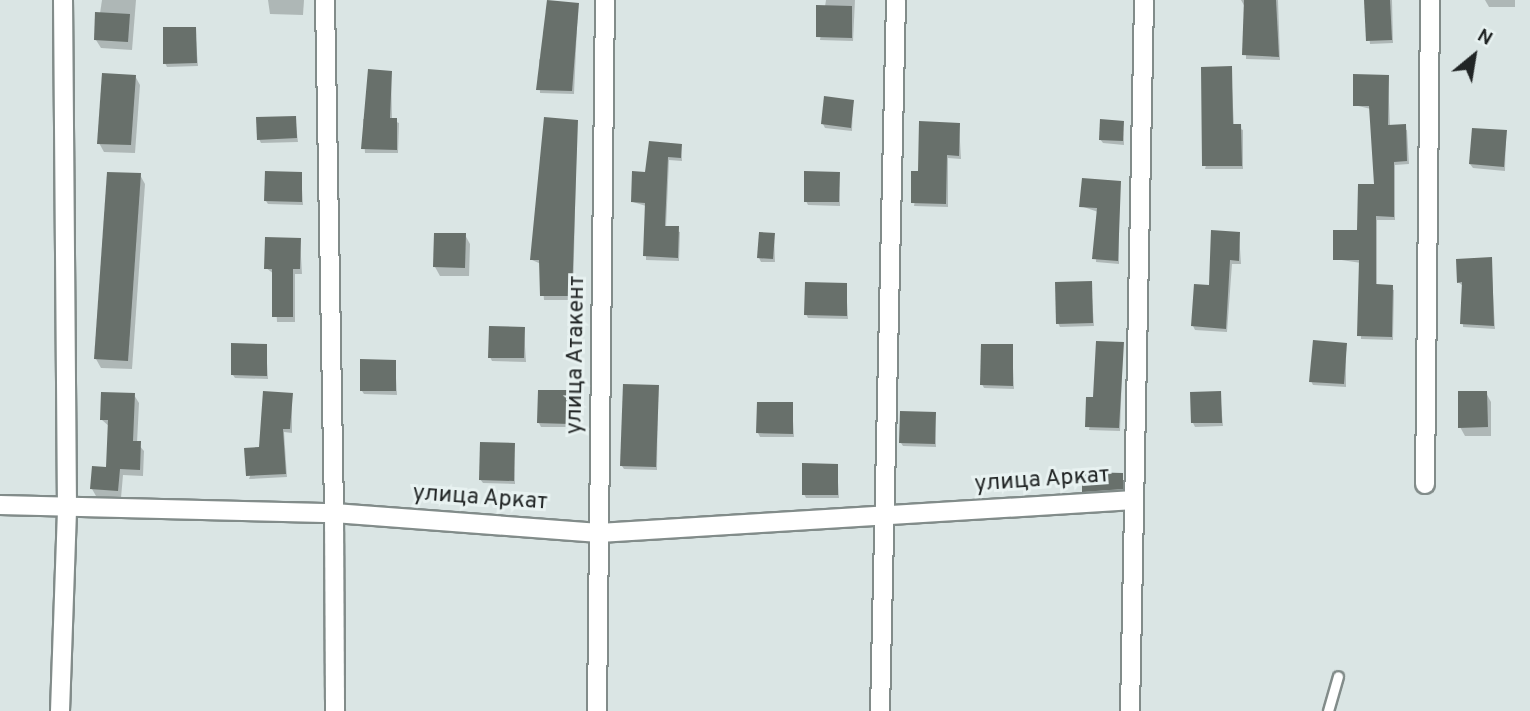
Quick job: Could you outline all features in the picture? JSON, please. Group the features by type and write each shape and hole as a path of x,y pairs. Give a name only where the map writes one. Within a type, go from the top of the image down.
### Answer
{"street":[{"path":"60,711 67,508 63,0"},
{"path":"325,0 335,711"},
{"name":"улица Атакент","path":"597,711 605,0"},
{"path":"880,711 895,0"},
{"path":"1130,711 1144,0"},
{"path":"1425,484 1430,0"},
{"name":"улица Аркат","path":"0,505 334,513 599,533 1134,500"}],"lane":[{"path":"1328,711 1338,676"}],"building":[{"path":"547,0 579,3 572,91 536,90"},
{"path":"1244,0 1276,0 1279,57 1242,55"},
{"path":"1364,0 1390,0 1392,40 1366,41"},
{"path":"816,5 852,6 852,38 816,37"},
{"path":"95,12 130,14 128,42 94,40"},
{"path":"163,27 196,27 197,63 163,64"},
{"path":"1232,66 1233,124 1241,124 1242,166 1202,166 1201,67"},
{"path":"368,69 392,71 390,118 397,118 397,150 361,149"},
{"path":"102,73 136,75 131,145 97,144"},
{"path":"1353,74 1389,75 1388,125 1406,124 1407,161 1394,162 1394,217 1376,216 1376,284 1393,285 1392,337 1357,336 1359,260 1333,260 1333,230 1357,230 1358,184 1374,184 1369,106 1353,106"},
{"path":"824,96 854,100 851,128 821,124"},
{"path":"296,116 297,138 257,140 256,117"},
{"path":"544,117 578,120 572,296 540,296 539,260 530,260"},
{"path":"1100,119 1124,121 1123,141 1099,140"},
{"path":"919,121 960,123 959,156 947,155 946,204 911,203 911,171 918,171"},
{"path":"1472,128 1507,130 1504,167 1469,164"},
{"path":"649,141 682,144 681,158 668,157 665,226 679,226 678,258 643,256 645,203 631,202 632,171 645,172"},
{"path":"265,171 302,172 302,202 264,201"},
{"path":"804,171 840,172 839,202 804,202"},
{"path":"107,172 141,173 128,361 94,359"},
{"path":"1082,178 1121,181 1118,261 1092,259 1097,208 1079,207"},
{"path":"1211,230 1240,232 1239,261 1230,260 1226,329 1191,326 1194,284 1209,285"},
{"path":"759,232 775,233 773,259 757,258"},
{"path":"434,233 466,233 465,268 433,267"},
{"path":"265,237 301,238 300,269 293,269 293,317 272,317 272,269 264,269"},
{"path":"1492,257 1494,326 1460,324 1462,282 1457,283 1456,259"},
{"path":"1092,281 1093,323 1056,324 1055,282"},
{"path":"805,282 847,283 847,316 804,315"},
{"path":"489,326 525,327 524,358 488,358"},
{"path":"1313,340 1347,343 1344,384 1309,382"},
{"path":"1096,341 1124,342 1119,428 1085,427 1086,397 1093,397"},
{"path":"231,343 267,344 267,376 231,375"},
{"path":"981,344 1013,344 1013,386 980,385"},
{"path":"360,359 396,360 396,391 360,391"},
{"path":"623,384 659,385 656,467 620,466"},
{"path":"538,390 570,390 570,424 537,423"},
{"path":"263,391 293,393 290,429 283,429 286,474 246,476 244,448 259,447"},
{"path":"1221,391 1222,423 1191,423 1190,392"},
{"path":"1458,391 1487,391 1488,427 1458,428"},
{"path":"101,392 135,393 133,441 141,441 140,470 120,469 118,491 90,489 92,466 106,467 108,420 100,420"},
{"path":"757,402 793,402 793,434 756,433"},
{"path":"900,411 936,412 935,444 899,443"},
{"path":"480,442 515,443 514,481 479,480"},
{"path":"802,463 838,464 838,495 802,495"},
{"path":"1082,472 1123,473 1123,489 1082,492"}]}
